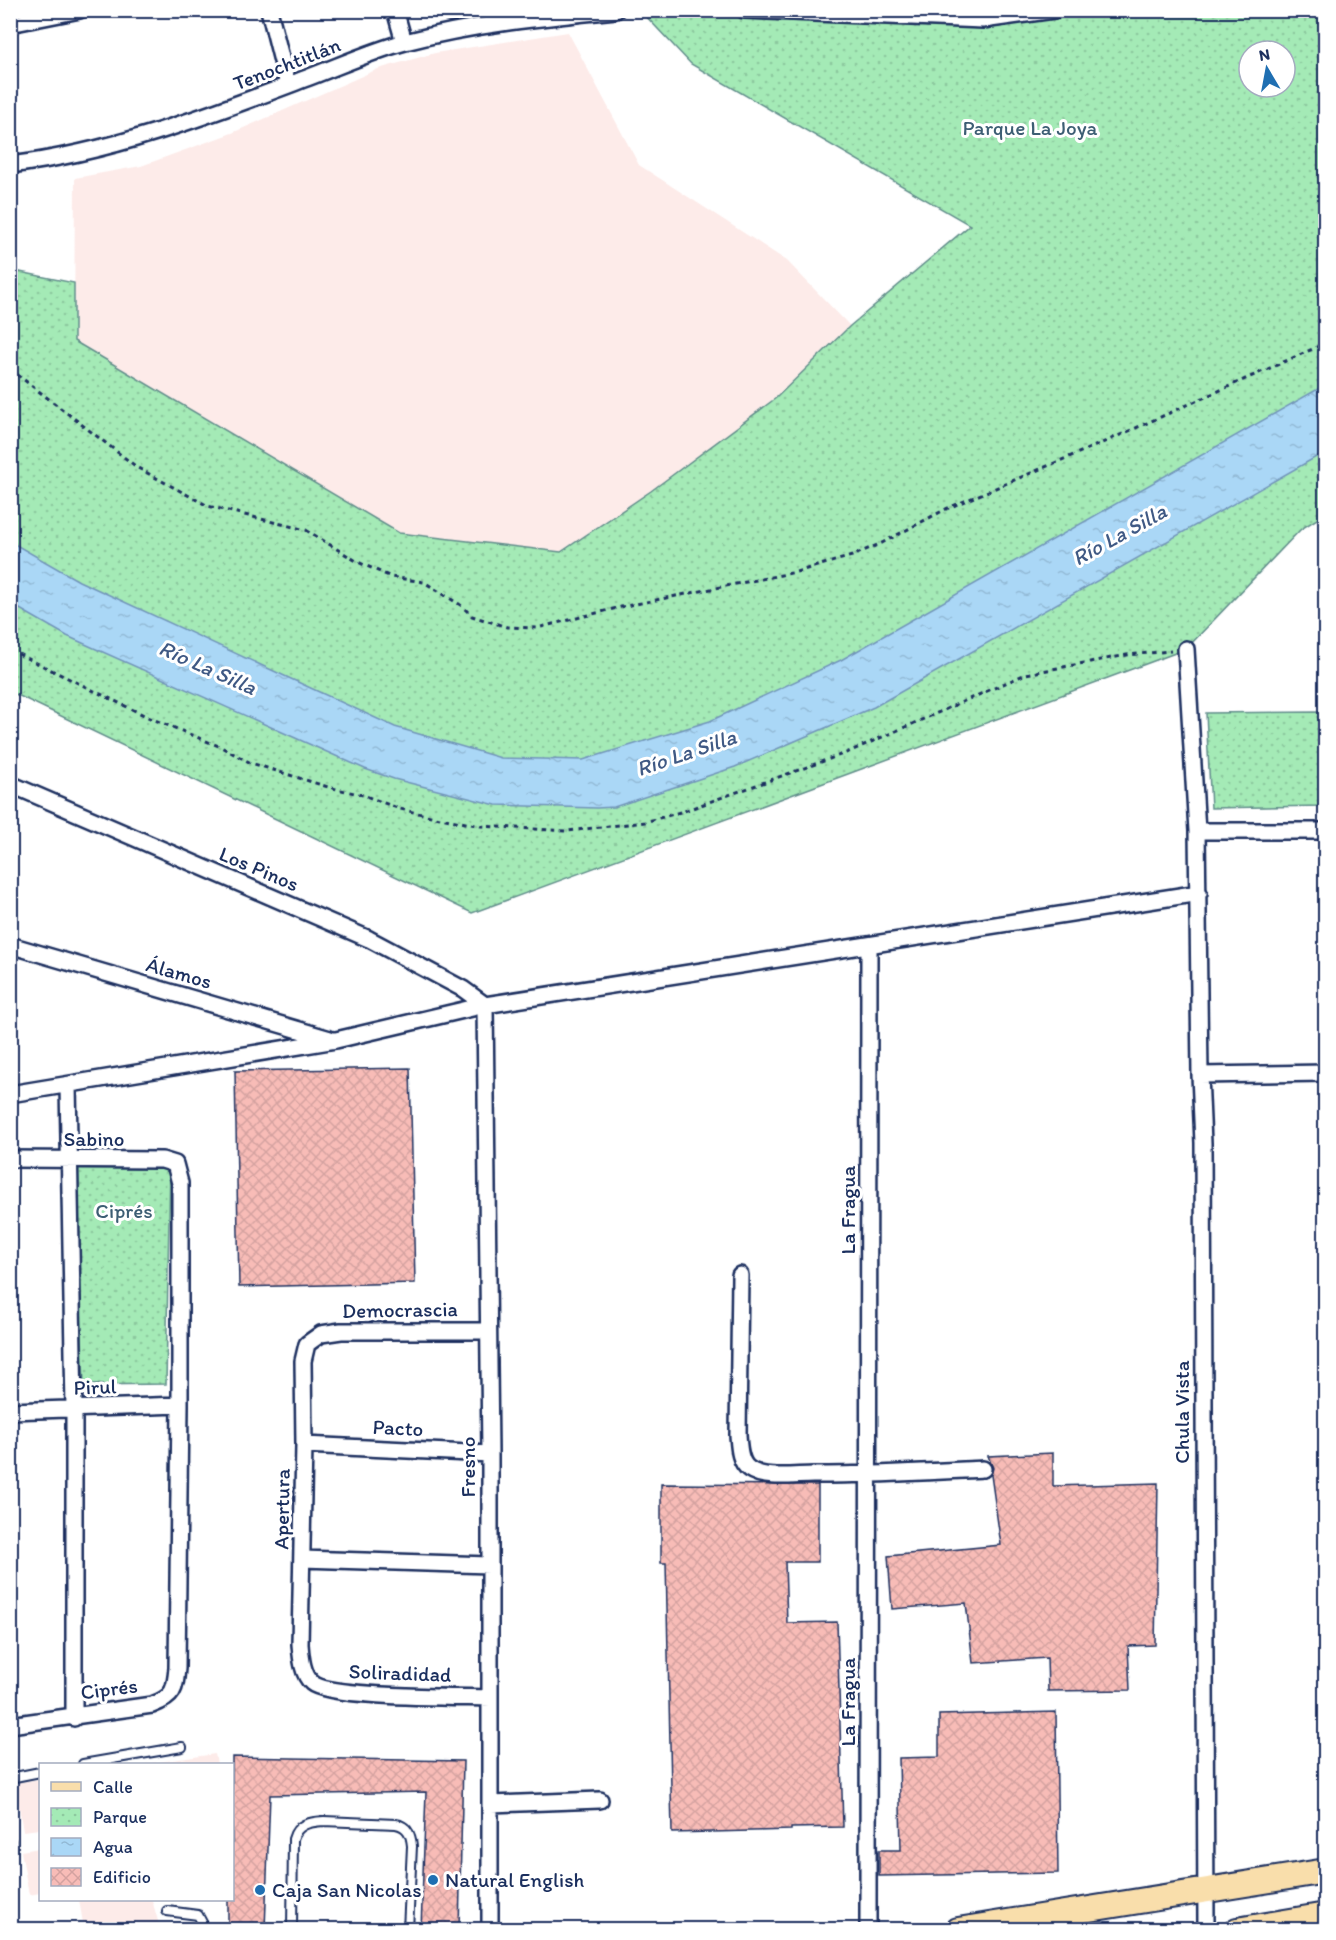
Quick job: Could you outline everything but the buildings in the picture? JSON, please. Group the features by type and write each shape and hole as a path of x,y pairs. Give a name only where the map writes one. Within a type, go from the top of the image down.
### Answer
{"main road":[{"path":"958,1929 1326,1871"},
{"path":"1237,1929 1326,1915"}],"street":[{"path":"10,24 80,10"},
{"path":"269,10 288,85"},
{"path":"395,10 404,42"},
{"name":"Tenochtitlán","path":"10,165 56,159 104,149 192,121 404,42 523,14 616,10"},
{"path":"744,10 983,20 1054,10"},
{"path":"10,1094 336,1040 485,1005 1199,893 1185,649"},
{"name":"Los Pinos","path":"10,784 369,939 464,989 485,1005"},
{"path":"1197,831 1326,831"},
{"name":"Chula Vista","path":"1199,893 1200,1075 1203,1143 1206,1929"},
{"name":"Álamos","path":"10,945 336,1040"},
{"name":"La Fragua","path":"868,1929 869,945"},
{"name":"Fresno","path":"485,1005 490,1454 490,1929"},
{"path":"1200,1075 1326,1073"},
{"name":"Ciprés","path":"68,1085 74,1408 74,1718 152,1705 163,1701 174,1690 177,1668 180,1405 180,1183 175,1164"},
{"name":"Sabino","path":"10,1159 162,1160 175,1164"},
{"path":"740,1275 738,1435 741,1458 746,1467 752,1471 773,1475 870,1475 983,1469"},
{"name":"Democrascia","path":"313,1338 321,1334 341,1331 488,1331"},
{"name":"Apertura","path":"311,1682 305,1671 300,1644 304,1350 306,1344 313,1338"},
{"name":"Pirul","path":"10,1411 180,1405"},
{"name":"Pacto","path":"304,1445 490,1454"},
{"path":"302,1559 489,1565"},
{"name":"Soliradidad","path":"311,1682 321,1688 354,1693 490,1698"},
{"path":"10,1725 74,1718"},
{"path":"491,1804 600,1800"}],"lane":[{"path":"89,1763 182,1747"},
{"path":"10,1778 39,1772"},
{"path":"292,1929 293,1839 300,1827 313,1821 324,1821 396,1824 401,1825 410,1833 412,1846 408,1929"},
{"path":"167,1911 198,1915 207,1929"}],"path":[{"path":"10,369 138,468 208,506 306,530 358,562 391,577 424,582 462,606 472,616 507,627 537,628 621,607 796,572 852,556 946,509 1109,440 1326,343"},
{"path":"10,650 150,718 262,766 328,787 363,795 400,809 435,817 481,826 567,831 645,822 684,812 846,753 1026,674 1127,655 1185,649"}],"shaded area":[{"path":"568,32 639,165 787,261 850,326 776,398 651,491 561,552 399,533 74,341 75,178 141,166 232,133 378,69 435,53"},
{"path":"215,1754 217,1763 151,1763"},
{"path":"39,1779 39,1829 23,1831 15,1783"},
{"path":"39,1848 39,1893 29,1895 21,1851"},
{"path":"79,1901 152,1901 160,1928 188,1923 189,1929 84,1929"}],"green space":[{"name":"Parque La Joya","path":"1052,10 1325,11 1325,514 1301,529 1186,649 472,913 11,692 10,270 74,283 74,341 399,533 561,552 651,491 776,398 850,326 970,225 691,64 641,11 951,19"},
{"path":"1322,712 1324,806 1211,808 1206,713"},
{"name":"Ciprés","path":"170,1163 166,1384 84,1385 75,1166"}],"water":[{"name":"Río La Silla","path":"1325,385 1325,452 874,707 735,767 614,807 496,805 394,779 365,769 67,636 11,604 11,542 79,581 395,727 501,758 583,760 710,721 841,660"}],"place":[{"name":"Natural English","path":"433,1880"},
{"name":"Caja San Nicolas","path":"260,1890"}]}
